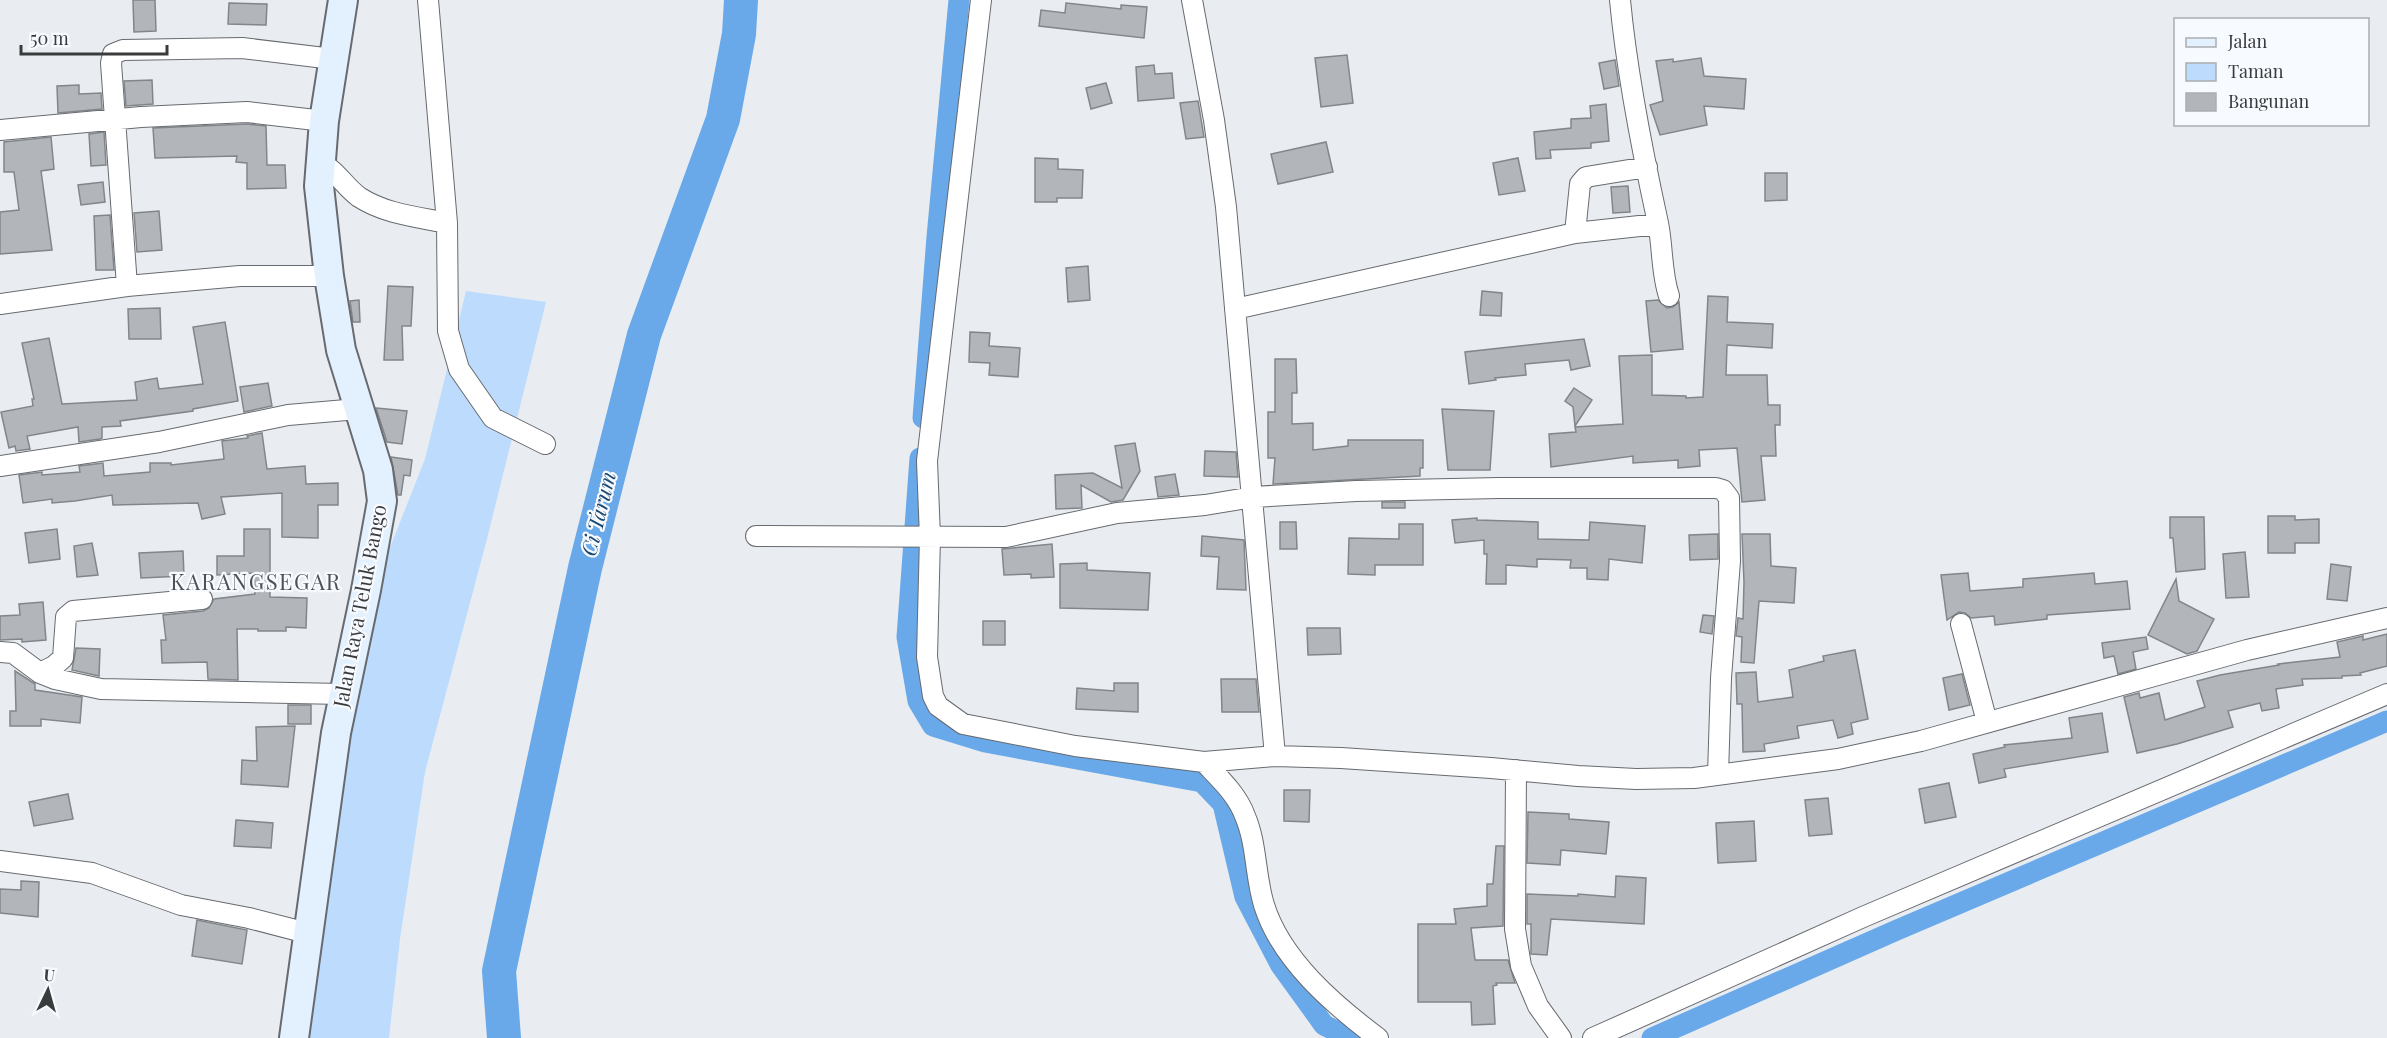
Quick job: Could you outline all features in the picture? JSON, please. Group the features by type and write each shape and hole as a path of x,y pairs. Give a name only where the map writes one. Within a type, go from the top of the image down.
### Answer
{"main road":[{"name":"Jalan Raya Teluk Bango","path":"294,1038 307,933 343,694 366,590 382,501 378,470 341,350 329,276 320,186 324,121 343,0"}],"street":[{"path":"428,0 447,223 448,331 459,369 493,418 545,444"},
{"path":"981,0 927,461 930,537 927,657 933,696 938,706 948,716 963,724 1075,746 1204,762 1275,756 1341,758 1578,776 1636,779 1694,778 1838,759 1921,741 2247,650 2387,618"},
{"path":"1192,0 1221,167 1275,756"},
{"path":"1620,0 1626,57 1658,224 1665,284 1669,296"},
{"path":"127,286 113,121 111,63 113,54 118,51 242,48 333,59"},
{"path":"0,130 247,112 324,121"},
{"path":"321,163 333,171 357,195 372,205 401,214 447,223"},
{"path":"1575,233 1580,184 1586,177 1647,167"},
{"path":"1235,309 1575,233 1658,224"},
{"path":"0,304 127,286 240,276 329,276"},
{"path":"0,466 159,442 288,415 358,409"},
{"path":"756,536 1006,537 1117,513 1206,505 1253,497 1356,491 1499,488 1716,488 1723,490 1729,498 1730,561 1718,775"},
{"path":"40,673 63,658 66,617 73,611 202,598"},
{"path":"1961,624 1987,722"},
{"path":"0,652 13,653 40,673 77,686 101,689 343,694"},
{"path":"1593,1038 1874,912 2387,694"},
{"path":"1204,762 1230,790 1246,816 1264,905 1277,933 1291,955 1322,991 1339,1008 1378,1038"},
{"path":"1516,770 1515,929 1521,966 1538,1006 1561,1038"},
{"path":"0,861 92,873 181,905 249,918 307,933"}],"green space":[{"path":"466,291 546,302 487,539 425,772 400,939 389,1038 306,1038 368,603 425,459"}],"building":[{"path":"133,0 155,0 156,31 134,32"},
{"path":"229,3 267,4 266,25 228,24"},
{"path":"1066,3 1121,9 1121,5 1147,7 1144,38 1039,26 1041,10 1065,13"},
{"path":"1347,55 1353,103 1321,107 1315,58"},
{"path":"1701,58 1704,76 1746,79 1744,109 1704,106 1707,125 1660,135 1650,105 1663,101 1656,61 1673,59 1673,62"},
{"path":"1615,60 1619,86 1604,89 1599,63"},
{"path":"1154,65 1155,74 1172,73 1174,98 1138,101 1136,67"},
{"path":"152,80 153,104 126,106 124,81"},
{"path":"1106,83 1112,103 1091,109 1086,88"},
{"path":"79,85 79,94 101,93 102,109 58,113 57,86"},
{"path":"1198,101 1204,137 1186,139 1180,103"},
{"path":"1606,104 1609,141 1591,143 1591,148 1550,150 1551,158 1536,159 1534,132 1571,128 1571,119 1591,118 1590,106"},
{"path":"247,124 266,126 267,165 285,165 286,188 247,189 247,163 236,162 237,156 155,158 153,128"},
{"path":"104,132 106,165 91,166 89,134"},
{"path":"51,137 54,169 41,171 52,250 0,254 0,212 19,210 14,172 4,172 4,142"},
{"path":"1326,142 1333,172 1278,184 1271,154"},
{"path":"1035,158 1058,159 1058,169 1083,170 1082,198 1057,198 1057,202 1035,202"},
{"path":"1518,158 1525,191 1499,195 1493,163"},
{"path":"1765,173 1787,173 1787,200 1765,201"},
{"path":"103,182 105,202 81,205 78,185"},
{"path":"1628,186 1630,212 1613,213 1611,187"},
{"path":"159,211 162,250 137,252 134,213"},
{"path":"110,215 114,270 96,270 94,216"},
{"path":"1088,266 1090,300 1068,302 1066,268"},
{"path":"388,286 413,287 411,326 402,326 403,360 384,360"},
{"path":"1482,291 1502,293 1501,316 1480,315"},
{"path":"1708,296 1728,297 1727,322 1773,324 1772,348 1727,345 1726,375 1767,375 1768,405 1780,405 1780,425 1775,425 1776,456 1761,456 1765,500 1742,502 1737,448 1699,450 1700,466 1678,468 1678,460 1633,463 1633,456 1551,467 1549,434 1576,432 1575,427 1623,424 1619,356 1652,355 1652,395 1703,397"},
{"path":"359,300 360,322 353,322 350,301"},
{"path":"1658,300 1667,308 1679,302 1683,349 1651,352 1646,301"},
{"path":"160,308 161,339 129,339 128,309"},
{"path":"225,322 238,401 193,409 193,411 120,421 121,426 102,427 102,438 100,439 79,442 78,427 27,436 30,449 16,451 15,446 9,448 1,412 33,406 32,399 34,399 22,343 49,338 62,404 137,400 135,382 157,378 159,389 203,384 193,327"},
{"path":"970,332 990,333 989,346 1020,348 1018,377 989,375 990,363 969,362"},
{"path":"1584,339 1590,366 1571,370 1569,360 1525,364 1526,375 1495,378 1496,380 1469,384 1465,352"},
{"path":"1275,359 1296,359 1297,393 1292,393 1292,424 1313,423 1313,450 1348,446 1348,440 1423,440 1423,468 1420,468 1420,476 1273,484 1275,458 1268,458 1268,412 1275,412"},
{"path":"268,383 272,406 244,412 240,387"},
{"path":"1574,388 1592,400 1575,426 1573,407 1565,401"},
{"path":"376,408 407,411 402,444 387,442"},
{"path":"1442,409 1494,411 1490,470 1448,470"},
{"path":"262,433 267,469 305,466 306,484 338,483 338,505 318,505 318,538 282,537 282,493 221,497 225,514 202,519 198,503 113,505 112,495 75,501 52,503 52,499 23,503 19,475 42,472 42,475 80,472 79,466 103,463 104,476 150,472 150,463 171,463 171,465 224,459 222,441 248,438 247,436"},
{"path":"1135,443 1140,471 1123,500 1111,502 1081,485 1082,508 1056,509 1055,475 1093,473 1122,488 1115,446"},
{"path":"1205,451 1236,452 1238,477 1204,476"},
{"path":"391,457 412,460 410,476 404,475 401,495 398,495"},
{"path":"1175,474 1179,495 1158,497 1155,477"},
{"path":"1382,502 1405,502 1405,508 1382,508"},
{"path":"2268,516 2295,516 2295,520 2319,519 2319,543 2295,543 2295,553 2268,553"},
{"path":"2170,517 2204,517 2205,569 2176,572 2173,538 2170,538"},
{"path":"1477,518 1477,520 1538,522 1538,539 1589,540 1590,522 1645,526 1642,563 1609,559 1608,580 1587,579 1587,568 1570,568 1571,560 1537,559 1537,567 1506,565 1506,584 1486,584 1487,554 1484,554 1484,540 1455,543 1452,520"},
{"path":"1280,522 1296,522 1297,549 1280,549"},
{"path":"1399,524 1423,524 1423,565 1375,565 1375,575 1348,574 1349,538 1399,539"},
{"path":"57,529 60,559 29,563 25,533"},
{"path":"244,529 270,529 270,597 307,598 306,628 286,627 286,631 237,629 238,680 208,679 207,662 162,663 161,640 166,640 163,615 203,611 209,608 214,599 255,594 254,573 217,575 217,556 244,556"},
{"path":"1718,534 1718,559 1690,560 1689,535"},
{"path":"1742,534 1770,534 1771,566 1796,568 1794,603 1759,601 1754,663 1741,662 1742,637 1736,636 1738,618 1743,619"},
{"path":"1202,536 1244,540 1246,590 1217,589 1219,557 1201,556"},
{"path":"92,543 98,575 77,577 74,546"},
{"path":"1052,544 1054,577 1031,578 1031,574 1004,575 1002,549"},
{"path":"183,551 184,576 141,578 139,553"},
{"path":"2245,552 2249,597 2226,598 2223,554"},
{"path":"1087,563 1087,570 1150,573 1148,610 1060,608 1060,564"},
{"path":"2331,564 2351,567 2347,601 2327,599"},
{"path":"1968,573 1970,591 2023,587 2023,579 2094,573 2095,584 2127,581 2130,609 2047,615 2047,619 1995,625 1994,616 1971,618 1959,612 1947,620 1941,575"},
{"path":"2176,579 2179,601 2214,619 2197,651 2187,654 2148,635"},
{"path":"43,602 46,640 22,642 22,639 0,640 0,616 20,615 19,604"},
{"path":"1703,615 1714,616 1712,634 1700,632"},
{"path":"983,621 1005,621 1005,645 983,645"},
{"path":"1307,628 1340,628 1341,654 1308,655"},
{"path":"2387,634 2387,666 2360,673 2361,675 2342,676 2342,678 2302,679 2303,685 2276,689 2279,708 2262,711 2260,703 2228,711 2233,727 2137,753 2124,697 2139,693 2140,698 2159,693 2165,720 2205,707 2197,681 2278,664 2340,657 2337,642 2363,636 2363,640"},
{"path":"2146,637 2148,649 2133,652 2136,669 2118,674 2114,656 2104,658 2102,643"},
{"path":"76,648 100,649 99,676 72,670"},
{"path":"1855,650 1868,719 1851,723 1853,734 1838,738 1833,720 1797,726 1799,738 1764,744 1765,751 1743,752 1742,704 1737,704 1736,673 1756,672 1758,702 1793,697 1789,670 1824,661 1823,656"},
{"path":"15,671 35,684 35,690 82,697 80,723 41,719 41,726 10,726 10,711 16,711"},
{"path":"1962,674 1970,705 1949,710 1943,678"},
{"path":"1221,679 1256,679 1259,712 1222,712"},
{"path":"1114,683 1138,683 1138,712 1076,709 1077,688 1114,691"},
{"path":"288,705 311,705 311,724 288,724"},
{"path":"2102,713 2108,752 2004,769 2006,777 1979,783 1973,754 2005,747 2004,745 2072,738 2069,718"},
{"path":"295,726 288,787 241,784 242,760 257,761 256,727"},
{"path":"1949,783 1956,817 1925,823 1919,789"},
{"path":"1284,790 1310,790 1309,822 1284,821"},
{"path":"68,794 73,819 34,826 29,802"},
{"path":"1828,798 1832,834 1809,836 1805,800"},
{"path":"1528,812 1569,814 1569,819 1609,822 1606,854 1561,850 1560,865 1527,863"},
{"path":"236,820 273,823 271,848 234,846"},
{"path":"1754,821 1756,861 1718,863 1716,823"},
{"path":"1496,846 1504,846 1503,926 1471,928 1475,960 1508,960 1515,983 1496,983 1497,985 1493,986 1495,1024 1472,1025 1471,1002 1418,1002 1418,924 1456,924 1454,909 1487,906 1487,884 1493,884"},
{"path":"1616,876 1646,878 1644,924 1551,919 1547,955 1531,954 1531,924 1527,924 1527,894 1615,897"},
{"path":"21,881 39,882 38,917 0,913 0,889 21,890"},
{"path":"197,920 247,930 242,964 192,956"}],"waterway":[{"name":"Ci Tarum","path":"504,1038 499,971 585,568 644,335 723,119 739,34 741,0"},
{"path":"923,418 959,0"},
{"path":"920,458 907,637 918,701 933,726 985,742 1202,782 1223,804 1245,897 1280,964 1324,1025 1350,1038"},
{"path":"1652,1038 1897,930 2387,721"}],"district":[{"name":"KARANGSEGAR","path":"256,582"}]}
